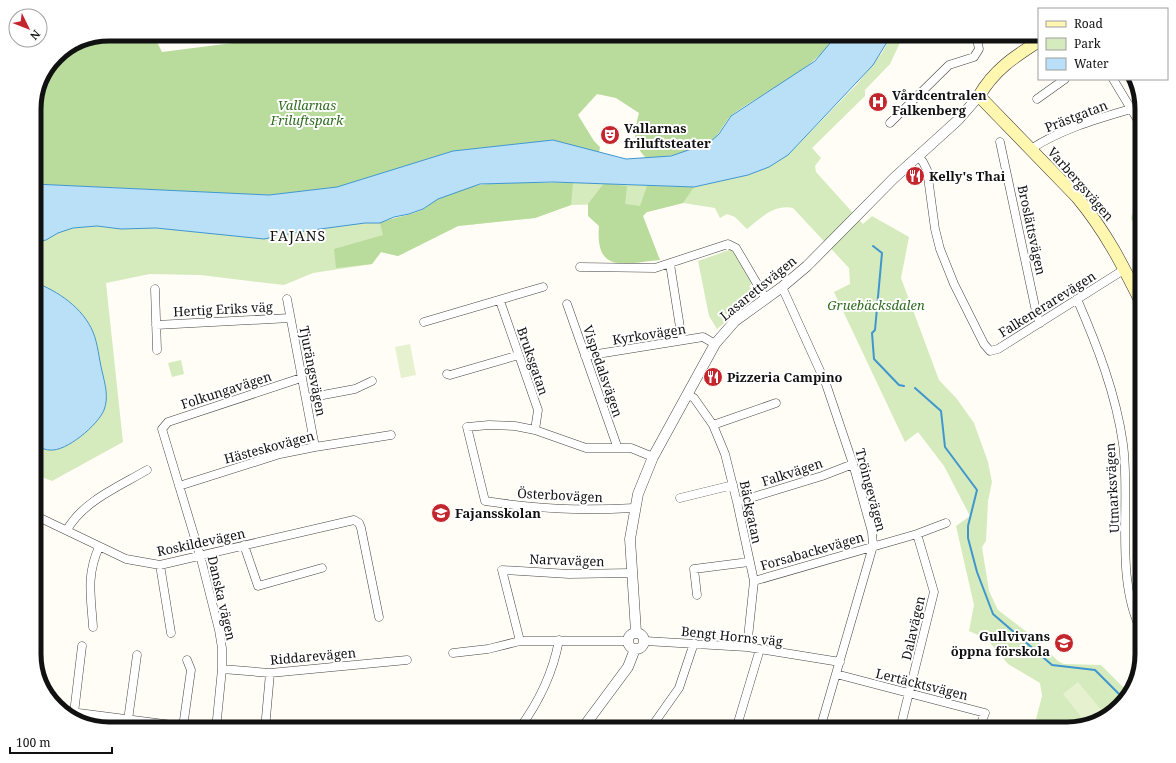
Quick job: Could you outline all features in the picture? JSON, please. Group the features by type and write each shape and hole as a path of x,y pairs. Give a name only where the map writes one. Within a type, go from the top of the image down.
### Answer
{"main road":[{"name":"Lasarettsvägen","path":"979,96 992,76 999,69 1038,42"},
{"name":"Varbergsvägen","path":"979,96 1091,213 1110,241 1135,290"}],"street":[{"path":"890,123 949,65 974,57 979,49 977,41"},
{"path":"1037,99 1064,80"},
{"path":"1114,80 1135,116"},
{"name":"Lasarettsvägen","path":"636,632 631,574 630,539 634,508 653,456 715,344 735,321 782,287 826,248 870,201 958,120 979,96"},
{"name":"Prästgatan","path":"1031,149 1061,133 1095,119 1131,109"},
{"name":"Broslättsvägen","path":"1000,142 1007,169 1037,316 1040,323"},
{"name":"Falkenerarevägen","path":"918,156 927,170 935,229 940,248 954,284 987,349 994,352 1125,269"},
{"path":"580,267 599,266 641,269 670,264 728,244 736,248 766,299"},
{"path":"670,264 682,340"},
{"path":"424,322 500,301 543,287"},
{"name":"Tröingevägen","path":"782,287 826,384 853,464 872,532 873,546 822,722"},
{"name":"Hertig Eriks väg","path":"155,289 157,350"},
{"name":"Utmarksvägen","path":"1077,299 1104,370 1117,415 1124,461 1127,581 1135,615"},
{"name":"Tjurängsvägen","path":"287,300 315,447"},
{"name":"Bruksgatan","path":"500,301 538,410 535,430"},
{"name":"Vispedalsvägen","path":"566,304 617,446"},
{"name":"Hertig Eriks väg","path":"156,324 290,318"},
{"name":"Kyrkovägen","path":"585,356 703,337 715,344"},
{"path":"447,374 450,375 519,355"},
{"name":"Folkungavägen","path":"162,429 168,422 301,378"},
{"path":"306,398 355,389 372,381"},
{"name":"Bäckgatan","path":"688,395 694,398 713,425 725,454 737,502 754,581 747,647"},
{"path":"713,425 776,403"},
{"name":"Österbovägen","path":"535,430 515,426 489,424 466,428 485,501 548,510 583,511 634,508"},
{"name":"Danska vägen","path":"162,429 200,555 219,630 222,648 222,669 217,722"},
{"path":"535,430 586,448 598,449 617,446 638,449 653,456"},
{"name":"Hästeskovägen","path":"179,486 280,454 391,435"},
{"name":"Falkvägen","path":"737,502 822,476 853,464"},
{"path":"67,530 72,521 83,509 147,470"},
{"path":"680,498 732,485"},
{"name":"Roskildevägen","path":"41,518 126,559 160,565 350,520 356,521 361,528 379,618"},
{"name":"Forsabackevägen","path":"754,581 917,534 946,523"},
{"name":"Dalavägen","path":"902,722 934,592 917,534"},
{"path":"244,545 258,586 322,568"},
{"path":"93,627 90,574 92,563 99,547"},
{"path":"697,595 694,569 749,562"},
{"path":"160,565 171,633"},
{"name":"Narvavägen","path":"520,640 502,570 569,574 631,574"},
{"path":"636,632 643,635 645,641 641,647 634,649 629,646 628,640 631,634 636,632"},
{"path":"453,653 490,648 520,640 628,640"},
{"path":"525,722 540,699 555,660 559,640"},
{"name":"Bengt Horns väg","path":"645,641 747,647 840,662"},
{"path":"655,722 679,688 694,643"},
{"path":"74,713 82,646"},
{"path":"587,722 628,667 634,649"},
{"path":"738,722 760,649"},
{"path":"128,720 137,654"},
{"path":"184,722 191,670 187,660"},
{"name":"Riddarevägen","path":"222,669 270,673 407,660"},
{"path":"266,722 270,673"},
{"name":"Lertäcktsvägen","path":"836,674 984,713 981,722"},
{"path":"75,713 144,722"}],"green space":[{"name":"Vallarnas Friluftspark","path":"109,41 156,41 162,52 248,41 830,41 818,57 805,68 733,114 712,141 692,150 662,157 646,158 638,148 635,137 639,113 616,98 597,94 578,115 594,141 600,147 599,153 553,140 453,151 337,187 269,195 41,184 41,105 43,91 48,79 55,68 71,52 96,42"},
{"name":"Gruebäcksdalen","path":"888,41 901,41 890,64 865,90 865,96 812,148 821,158 815,166 816,172 863,224 872,216 909,237 901,278 939,380 957,399 974,423 988,462 992,482 988,501 986,541 982,547 989,591 998,610 1032,636 1058,661 1064,664 1101,665 1125,689 1118,699 1105,711 1085,720 1045,722 1036,719 1042,696 1040,683 1008,664 987,639 969,631 974,605 956,526 970,516 944,466 918,432 905,442 834,292 850,284 849,268 793,208 786,207 774,210 763,216 747,229 735,217 727,214 720,218 715,208 683,203 647,212 611,204 571,205 535,218 458,226 398,256 381,252 372,264 313,273 284,285 200,275 150,274 106,283 123,442 52,481 41,477 41,443 86,432 104,411 100,368 92,333 72,304 55,292 41,285 41,241 73,228 97,226 121,229 156,228 264,239 298,232 365,223 380,223 553,182 694,187 748,175 769,167 788,155 857,84 882,53"},
{"path":"503,183 573,183 571,205 535,218 458,226 398,256 381,252 372,264 336,268 334,249 383,235 380,223 422,210 437,199 461,189 477,185"},
{"path":"604,183 627,186 625,204 640,206 647,186 694,187 683,203 647,212 643,216 660,260 624,263 607,259 602,252 599,242 599,226 588,216 588,204"},
{"path":"1135,212 1135,223 1131,219 1132,214"},
{"path":"732,249 736,253 753,282 749,286 756,296 717,329 709,316 698,261"},
{"path":"410,344 416,375 401,378 395,347"},
{"path":"181,360 184,374 172,377 168,363"},
{"path":"1078,682 1102,711 1096,715 1084,720 1063,694"}],"water":[{"path":"888,41 873,65 788,155 769,167 748,175 694,187 553,182 480,184 438,199 423,209 394,217 380,223 365,223 298,232 264,239 156,228 121,229 97,226 73,228 41,241 41,184 269,195 337,187 453,151 553,140 626,159 671,156 709,143 719,134 731,116 815,61 831,42"},
{"path":"41,285 61,295 69,301 89,323 96,341 106,390 104,410 101,416 88,430 64,447 50,450 41,447"}],"waterway":[{"path":"873,246 882,253 875,330 872,333 874,359 899,385 904,386"},
{"path":"915,388 941,411 945,447 977,490 968,526 968,538 977,572 993,614 1052,665 1095,670 1121,696"}],"place":[{"name":"Vårdcentralen Falkenberg","path":"878,102"},
{"name":"Vallarnas friluftsteater","path":"610,135"},
{"name":"Kelly's Thai","path":"915,176"},
{"name":"Pizzeria Campino","path":"713,377"},
{"name":"Fajansskolan","path":"441,513"},
{"name":"Gullvivans öppna förskola","path":"1064,643"}],"district":[{"name":"FAJANS","path":"298,236"}]}
